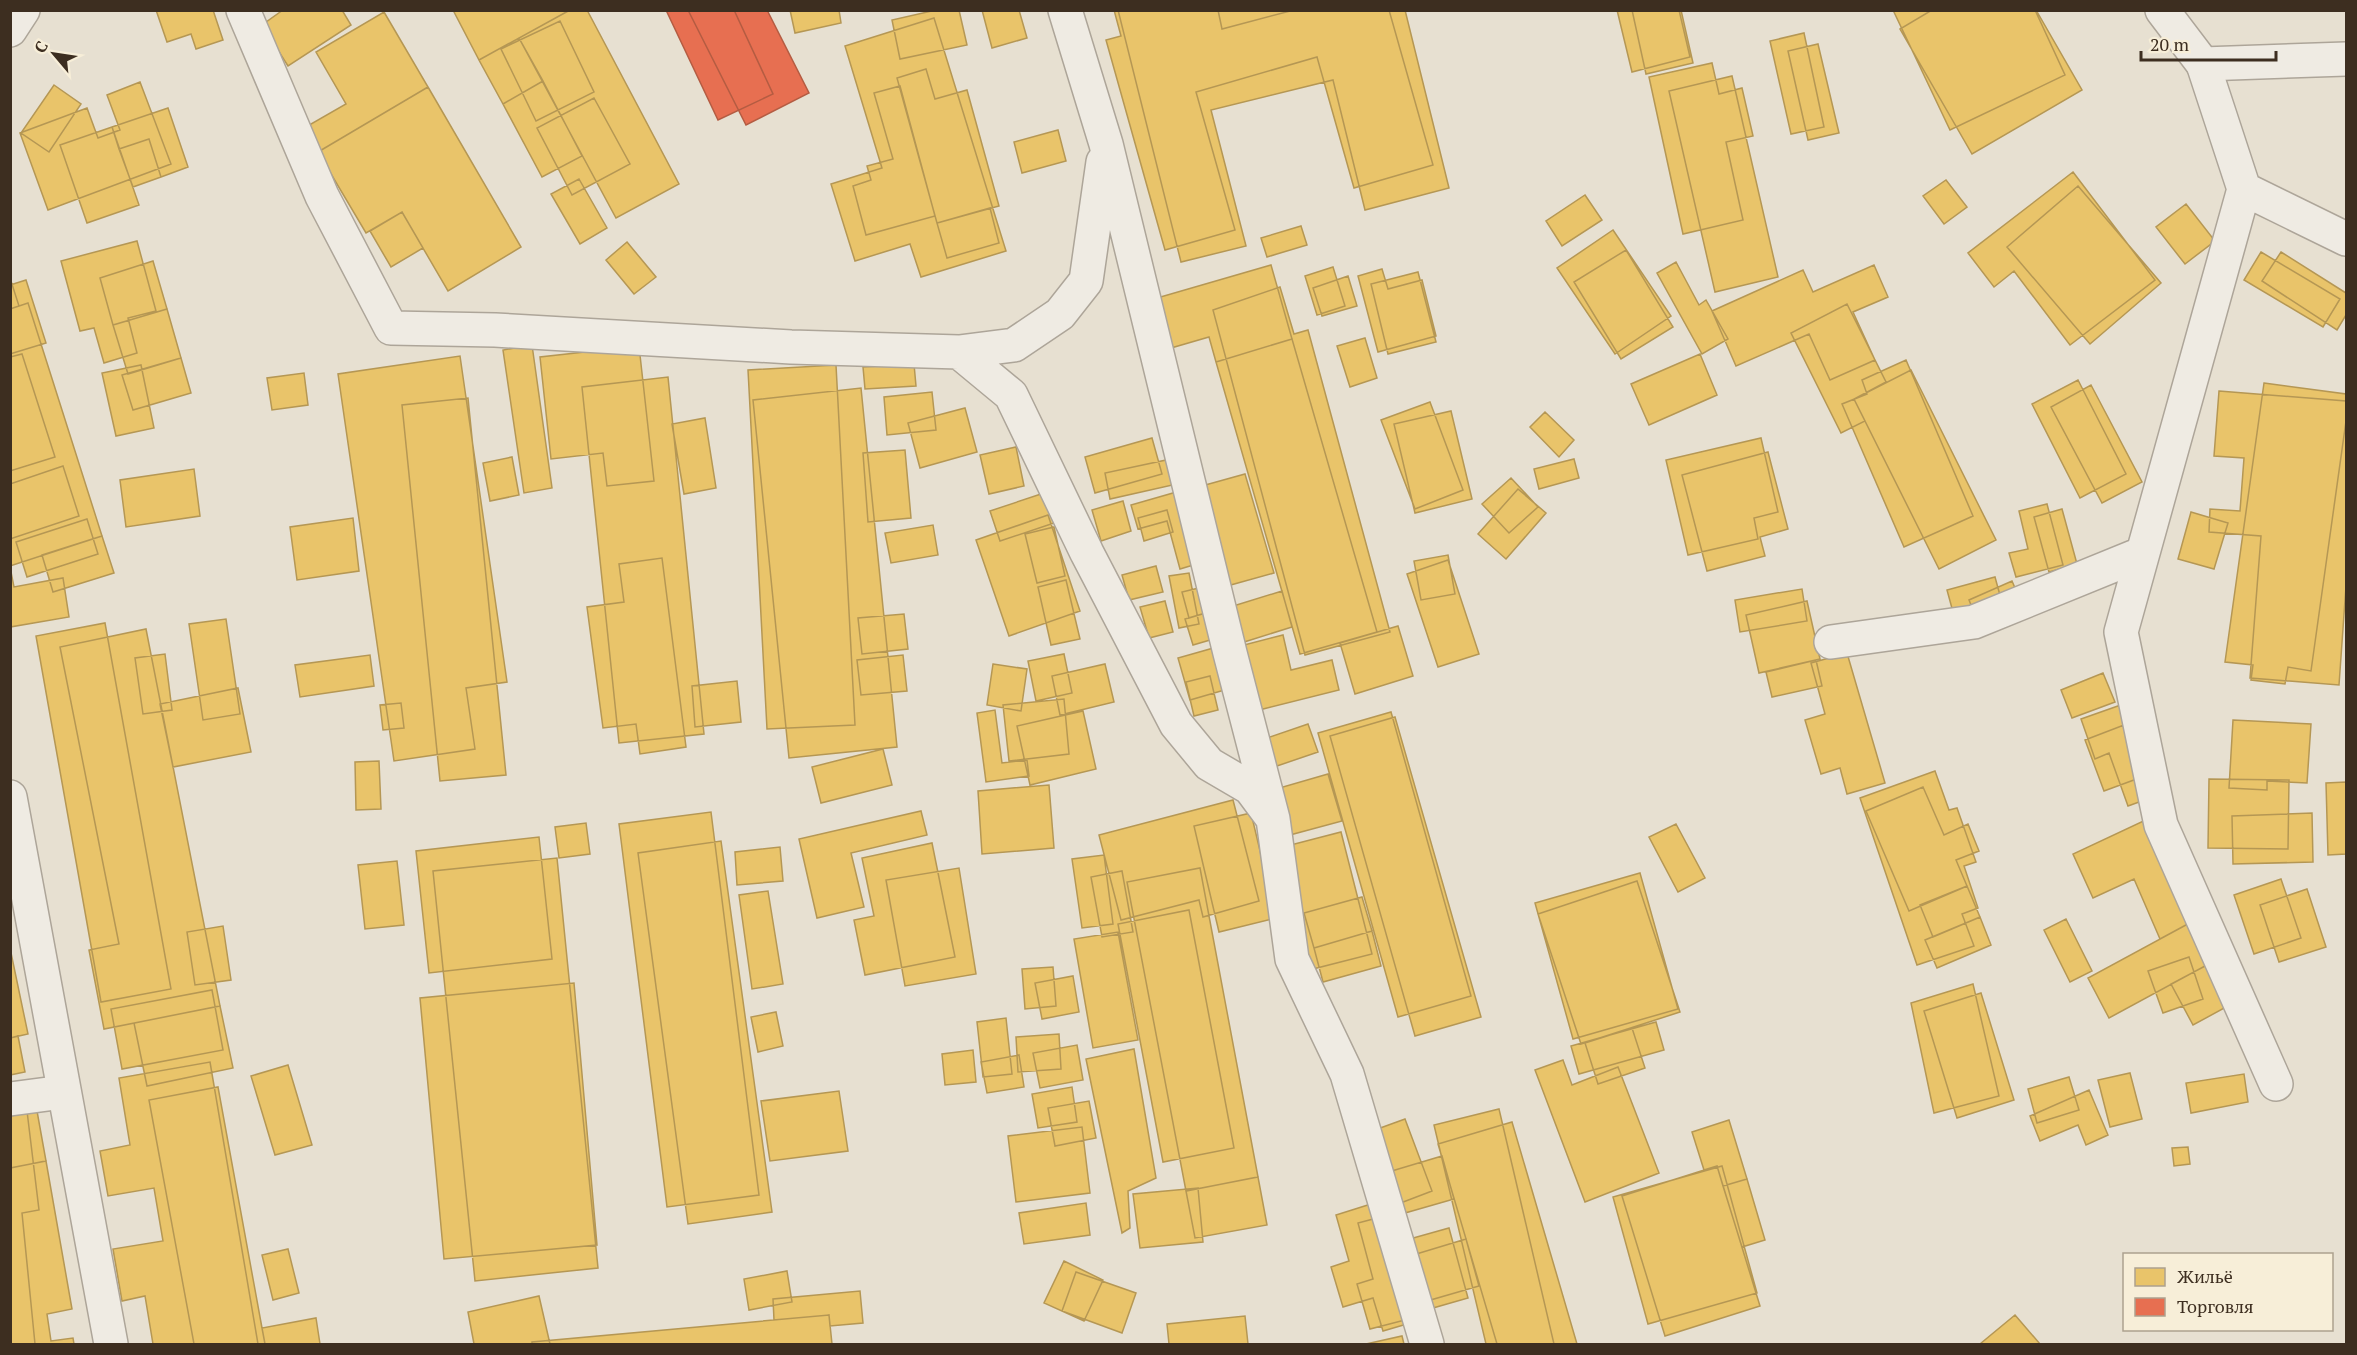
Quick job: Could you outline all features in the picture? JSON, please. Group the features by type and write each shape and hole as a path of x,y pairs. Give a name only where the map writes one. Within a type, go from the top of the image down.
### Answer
{"street":[{"path":"10,30 23,10"},
{"path":"243,10 322,196 391,328 495,330 791,347 958,352 1014,345 1060,314 1086,281 1106,144"},
{"path":"1065,10 1106,144 1273,819 1292,958 1347,1074 1427,1344"},
{"path":"2162,10 2203,64 2244,189 2121,632 2161,825 2276,1084"},
{"path":"2203,64 2346,59"},
{"path":"2244,189 2346,238"},
{"path":"958,352 1011,395 1087,553 1176,724 1209,764 1250,788 1273,819"},
{"path":"1831,642 1974,622 2141,554"},
{"path":"10,797 111,1344"},
{"path":"10,1099 63,1092"}],"building: Жильё":[{"path":"156,10 213,10 223,40 196,49 191,34 167,42"},
{"path":"283,10 342,10 351,25 288,66 262,25"},
{"path":"453,10 570,10 479,60"},
{"path":"570,10 587,10 679,184 616,218 519,38"},
{"path":"790,10 839,10 841,23 795,33"},
{"path":"936,10 959,10 967,45 900,59 892,20"},
{"path":"982,10 1019,10 1027,38 992,48"},
{"path":"1114,10 1389,10 1433,165 1354,188 1317,57 1196,92 1235,230 1165,250 1106,40 1121,36"},
{"path":"1118,10 1218,10 1222,29 1294,10 1405,10 1449,188 1365,210 1333,80 1211,110 1246,246 1181,262"},
{"path":"1617,10 1679,10 1690,57 1632,72"},
{"path":"1632,10 1681,10 1693,63 1646,74"},
{"path":"1893,10 2035,10 2065,75 1950,130"},
{"path":"1932,10 2036,10 2082,90 1972,154 1900,29"},
{"path":"384,12 428,87 318,152 304,128 346,104 316,52"},
{"path":"934,18 1006,251 921,277 910,244 855,261 831,184 882,168 845,46"},
{"path":"560,21 594,92 536,121 501,49"},
{"path":"1804,33 1824,127 1791,134 1770,41"},
{"path":"519,38 543,81 503,104 479,60"},
{"path":"1818,44 1839,133 1808,140 1788,51"},
{"path":"1712,63 1719,94 1742,88 1753,136 1726,142 1743,220 1683,234 1649,77"},
{"path":"926,69 935,99 967,90 999,206 937,223 897,78"},
{"path":"1732,76 1778,277 1715,292 1669,91"},
{"path":"543,81 582,156 542,177 503,104"},
{"path":"140,82 171,164 48,210 20,133 87,108 98,138 120,130 107,95"},
{"path":"54,85 81,104 49,152 21,133"},
{"path":"900,86 935,216 866,235 853,186 871,180 867,166 893,159 874,93"},
{"path":"428,87 521,247 448,291 402,212 366,233 318,152"},
{"path":"594,98 630,164 572,195 537,128"},
{"path":"168,108 188,167 161,177 149,139 119,149 112,127"},
{"path":"112,127 139,205 87,223 60,145"},
{"path":"1058,130 1066,161 1022,173 1014,142"},
{"path":"149,139 161,177 133,187 119,149"},
{"path":"2073,172 2155,280 2070,345 2014,271 1994,287 1968,253"},
{"path":"579,179 607,228 580,244 551,194"},
{"path":"1946,180 1967,207 1944,224 1923,196"},
{"path":"2078,186 2161,283 2090,344 2007,247"},
{"path":"1585,195 1602,220 1562,246 1546,221"},
{"path":"2186,204 2215,241 2185,264 2156,227"},
{"path":"990,208 999,243 947,258 937,223"},
{"path":"402,212 423,248 391,267 370,231"},
{"path":"1301,226 1307,245 1267,257 1261,238"},
{"path":"1613,230 1671,316 1615,354 1557,268"},
{"path":"137,241 156,311 128,318 137,353 104,363 94,328 80,331 61,261"},
{"path":"627,242 656,277 634,294 606,260"},
{"path":"1626,250 1673,327 1621,359 1574,282"},
{"path":"2261,252 2340,299 2323,327 2244,280"},
{"path":"2281,252 2346,293 2346,315 2337,330 2262,281"},
{"path":"153,261 167,309 113,325 100,278"},
{"path":"1676,262 1699,305 1706,300 1728,339 1702,354 1657,273"},
{"path":"1271,265 1292,339 1216,362 1209,337 1171,348 1157,298"},
{"path":"1874,265 1888,297 1853,312 1875,360 1830,380 1809,334 1736,366 1712,311 1803,270 1813,292"},
{"path":"1333,267 1345,306 1317,315 1305,276"},
{"path":"1382,269 1388,289 1422,280 1436,336 1378,352 1358,276"},
{"path":"1418,272 1436,342 1388,354 1371,284"},
{"path":"1348,276 1357,306 1322,316 1313,288"},
{"path":"10,278 19,306 10,309"},
{"path":"26,280 46,343 10,354 10,285"},
{"path":"1280,287 1294,334 1308,330 1390,632 1305,655 1213,310"},
{"path":"28,303 102,536 10,566 10,309"},
{"path":"1847,304 1886,382 1854,399 1865,421 1841,433 1791,333"},
{"path":"167,309 181,358 128,374 113,325"},
{"path":"1365,338 1377,378 1350,387 1337,346"},
{"path":"1292,339 1377,632 1300,654 1216,362"},
{"path":"532,345 552,488 524,493 503,350"},
{"path":"639,346 654,481 607,486 603,453 551,459 540,357"},
{"path":"22,354 55,457 10,471 10,357"},
{"path":"1700,354 1717,395 1649,425 1631,384"},
{"path":"460,356 507,682 466,688 475,749 394,761 338,374"},
{"path":"181,358 191,393 133,410 122,375"},
{"path":"1906,360 1973,516 1904,547 1842,404 1867,394 1862,380"},
{"path":"914,364 916,386 865,389 863,367"},
{"path":"141,365 154,428 116,436 102,373"},
{"path":"836,365 855,725 767,729 748,370"},
{"path":"1911,370 1996,540 1939,569 1854,399"},
{"path":"304,373 308,405 272,410 267,378"},
{"path":"668,377 704,734 619,743 582,387"},
{"path":"2078,380 2126,474 2080,498 2032,404"},
{"path":"2264,383 2346,394 2346,421 2311,671 2288,667 2285,684 2251,680 2253,665 2225,662"},
{"path":"2091,385 2142,482 2102,503 2051,407"},
{"path":"861,388 897,747 789,758 753,400"},
{"path":"2219,391 2346,401 2346,586 2339,685 2250,678 2261,536 2209,532 2210,509 2240,511 2244,458 2214,456"},
{"path":"932,392 936,430 887,435 884,397"},
{"path":"468,398 506,775 440,781 402,405"},
{"path":"1430,402 1463,490 1415,509 1381,420"},
{"path":"965,408 977,452 920,468 908,423"},
{"path":"1451,411 1472,499 1415,513 1394,424"},
{"path":"1545,412 1574,440 1559,457 1530,427"},
{"path":"705,418 716,488 684,494 672,424"},
{"path":"1152,438 1162,474 1095,493 1085,457"},
{"path":"1761,438 1778,512 1754,518 1758,539 1688,555 1666,460"},
{"path":"1016,447 1024,486 989,494 980,455"},
{"path":"905,450 911,518 868,522 863,453"},
{"path":"1768,452 1788,529 1760,537 1765,556 1707,571 1682,475"},
{"path":"512,457 519,495 490,501 483,463"},
{"path":"1171,459 1177,484 1110,499 1105,473"},
{"path":"1574,459 1579,478 1539,489 1534,469"},
{"path":"63,466 79,516 10,539 10,484"},
{"path":"194,469 200,516 126,527 120,480"},
{"path":"1245,474 1274,573 1227,586 1198,487"},
{"path":"1511,478 1538,507 1509,533 1482,504"},
{"path":"1518,489 1546,513 1506,559 1478,534"},
{"path":"1180,491 1200,563 1180,569 1167,521 1138,529 1131,505"},
{"path":"1047,492 1057,522 1000,541 990,511"},
{"path":"1123,501 1131,531 1101,541 1092,510"},
{"path":"2047,504 2063,565 2016,577 2009,553 2028,549 2019,511"},
{"path":"2062,509 2077,564 2049,572 2034,517"},
{"path":"1167,510 1173,532 1144,541 1138,518"},
{"path":"2191,512 2228,523 2214,569 2178,559"},
{"path":"1048,515 1080,611 1009,636 976,540"},
{"path":"353,518 359,571 297,580 290,527"},
{"path":"87,519 98,554 27,577 16,542"},
{"path":"933,525 938,555 891,563 885,533"},
{"path":"1054,527 1065,576 1037,583 1025,534"},
{"path":"102,536 114,573 53,592 42,555"},
{"path":"1448,555 1455,594 1421,600 1414,561"},
{"path":"662,558 686,747 640,754 636,724 603,728 587,607 624,602 619,564"},
{"path":"1448,560 1479,654 1438,667 1407,574"},
{"path":"1156,566 1163,592 1129,600 1122,575"},
{"path":"10,567 14,587 63,578 69,617 10,627"},
{"path":"1189,573 1199,624 1179,628 1169,576"},
{"path":"1995,577 2001,599 1953,612 1947,590"},
{"path":"1066,580 1080,639 1051,645 1038,587"},
{"path":"2012,581 2025,611 1981,630 1969,600"},
{"path":"1203,587 1209,612 1189,618 1182,592"},
{"path":"1802,589 1807,621 1740,632 1735,600"},
{"path":"1282,591 1292,627 1241,643 1230,607"},
{"path":"1165,601 1173,632 1149,638 1140,607"},
{"path":"1807,601 1820,659 1759,673 1746,615"},
{"path":"1209,612 1217,638 1193,645 1185,619"},
{"path":"904,614 908,649 862,654 858,618"},
{"path":"226,619 240,714 203,720 189,624"},
{"path":"105,623 171,989 101,1002 36,636"},
{"path":"1398,626 1413,676 1355,694 1340,643"},
{"path":"146,629 220,1006 104,1029 89,950 119,944 60,647"},
{"path":"1283,635 1291,670 1332,660 1339,690 1259,710 1244,645"},
{"path":"1217,647 1228,689 1190,700 1178,658"},
{"path":"1847,653 1885,783 1847,794 1840,768 1821,774 1805,720 1825,714 1811,663"},
{"path":"165,654 172,710 143,714 135,658"},
{"path":"1064,654 1072,693 1036,701 1028,661"},
{"path":"370,655 374,686 300,697 295,665"},
{"path":"903,655 907,691 861,695 857,660"},
{"path":"1816,660 1822,686 1772,697 1766,672"},
{"path":"993,664 1027,669 1021,711 987,705"},
{"path":"1105,664 1114,702 1060,715 1052,676"},
{"path":"2103,673 2115,702 2072,718 2061,690"},
{"path":"1210,676 1218,710 1194,716 1186,682"},
{"path":"737,681 741,722 695,727 692,686"},
{"path":"238,688 251,752 173,767 160,704"},
{"path":"1064,699 1069,754 1009,761 1003,705"},
{"path":"2132,701 2164,793 2128,806 2109,753 2095,759 2081,719"},
{"path":"401,703 404,728 383,730 380,705"},
{"path":"995,710 1002,763 1027,760 1029,776 986,782 977,713"},
{"path":"1083,711 1096,769 1030,785 1017,726"},
{"path":"1391,712 1471,996 1398,1017 1318,733"},
{"path":"1395,717 1481,1017 1415,1036 1330,736"},
{"path":"2233,720 2311,724 2307,783 2267,781 2267,790 2229,788"},
{"path":"1308,724 1318,752 1274,767 1264,739"},
{"path":"2124,725 2142,777 2104,791 2085,740"},
{"path":"883,749 892,785 821,803 812,767"},
{"path":"379,761 381,809 356,810 355,762"},
{"path":"1935,771 1949,810 1957,808 1976,862 1964,866 1978,908 1962,914 1974,946 1917,965 1860,798"},
{"path":"1328,774 1342,821 1275,839 1262,793"},
{"path":"2209,779 2289,780 2288,849 2208,848"},
{"path":"2346,782 2346,854 2328,855 2326,783"},
{"path":"1049,785 1054,848 982,854 978,791"},
{"path":"1923,787 1944,835 1968,824 1979,851 1956,860 1967,886 1909,911 1866,811"},
{"path":"1233,800 1259,901 1203,917 1199,900 1121,920 1099,835"},
{"path":"921,811 927,835 851,853 864,907 817,918 799,839"},
{"path":"711,812 759,1195 667,1207 619,824"},
{"path":"1251,813 1276,918 1219,932 1194,826"},
{"path":"2312,813 2313,862 2233,864 2232,816"},
{"path":"2152,817 2197,919 2160,939 2134,879 2093,898 2073,854"},
{"path":"586,823 590,854 559,858 555,827"},
{"path":"1676,824 1705,878 1678,892 1649,837"},
{"path":"1341,832 1372,954 1309,970 1279,848"},
{"path":"539,837 552,959 429,973 416,851"},
{"path":"721,841 772,1212 688,1224 638,853"},
{"path":"932,843 955,957 865,975 854,920 874,916 862,858"},
{"path":"780,847 783,881 737,885 735,852"},
{"path":"1104,855 1113,924 1082,928 1072,859"},
{"path":"557,858 598,1268 475,1281 433,871"},
{"path":"397,861 404,925 365,929 358,865"},
{"path":"959,868 976,974 905,986 886,880"},
{"path":"1200,868 1258,1177 1186,1191 1127,882"},
{"path":"1122,871 1133,932 1102,937 1091,877"},
{"path":"1640,873 1678,1009 1573,1039 1535,903"},
{"path":"2281,879 2301,938 2254,954 2234,895"},
{"path":"1637,881 1680,1012 1581,1044 1538,914"},
{"path":"1967,886 1980,917 1933,937 1920,905"},
{"path":"2307,889 2326,947 2279,962 2260,905"},
{"path":"768,891 783,984 752,989 739,895"},
{"path":"1362,897 1372,931 1314,948 1304,913"},
{"path":"1189,910 1234,1148 1163,1162 1118,924"},
{"path":"1980,917 1991,945 1937,968 1925,940"},
{"path":"2066,919 2092,971 2070,982 2044,930"},
{"path":"2197,919 2218,959 2109,1018 2088,978"},
{"path":"223,926 231,980 195,985 187,932"},
{"path":"1372,931 1381,966 1323,982 1314,948"},
{"path":"1118,932 1138,1040 1093,1048 1074,939"},
{"path":"10,948 28,1034 10,1038"},
{"path":"2189,957 2203,999 2163,1013 2148,971"},
{"path":"2207,965 2228,1006 2193,1025 2171,984"},
{"path":"1053,967 1056,1006 1025,1009 1022,969"},
{"path":"1073,976 1079,1012 1042,1019 1035,983"},
{"path":"574,983 597,1245 444,1259 420,998"},
{"path":"1973,984 1999,1096 1934,1113 1911,1003"},
{"path":"212,990 223,1050 122,1069 111,1009"},
{"path":"1981,993 2014,1100 1957,1118 1924,1011"},
{"path":"220,1006 233,1068 147,1086 134,1023"},
{"path":"776,1012 783,1046 758,1052 751,1017"},
{"path":"1006,1018 1012,1074 983,1077 977,1022"},
{"path":"1656,1022 1664,1050 1579,1074 1571,1046"},
{"path":"1632,1028 1645,1068 1598,1084 1585,1043"},
{"path":"1059,1034 1061,1069 1018,1072 1016,1037"},
{"path":"18,1036 25,1072 10,1075 10,1038"},
{"path":"1077,1045 1083,1080 1040,1088 1033,1053"},
{"path":"1134,1049 1156,1178 1128,1191 1130,1228 1122,1233 1086,1059"},
{"path":"973,1050 976,1082 945,1085 942,1054"},
{"path":"1019,1055 1024,1087 987,1093 981,1062"},
{"path":"1563,1060 1572,1085 1618,1067 1659,1173 1585,1202 1535,1070"},
{"path":"210,1062 258,1344 153,1344 145,1296 122,1301 113,1249 163,1241 154,1188 108,1196 100,1151 130,1145 119,1078"},
{"path":"288,1065 312,1145 275,1155 251,1076"},
{"path":"2130,1073 2142,1119 2110,1127 2098,1080"},
{"path":"2244,1074 2248,1102 2191,1113 2186,1083"},
{"path":"2069,1077 2079,1110 2037,1123 2028,1089"},
{"path":"218,1087 265,1344 194,1344 149,1100"},
{"path":"1072,1087 1077,1122 1038,1128 1032,1094"},
{"path":"2089,1090 2108,1135 2086,1145 2078,1125 2040,1141 2030,1116"},
{"path":"839,1091 848,1151 770,1161 761,1101"},
{"path":"1089,1101 1096,1138 1055,1146 1048,1108"},
{"path":"1499,1109 1554,1344 1486,1344 1434,1125"},
{"path":"27,1111 39,1210 22,1213 35,1344 10,1344 10,1113"},
{"path":"37,1111 46,1161 10,1168 10,1116"},
{"path":"1405,1119 1432,1191 1398,1204 1372,1131"},
{"path":"1729,1120 1747,1179 1723,1186 1717,1166 1704,1170 1692,1132"},
{"path":"1512,1122 1577,1344 1497,1344 1438,1144"},
{"path":"1082,1127 1090,1193 1016,1202 1008,1136"},
{"path":"2188,1147 2190,1164 2174,1166 2172,1148"},
{"path":"1442,1156 1454,1199 1398,1215 1385,1173"},
{"path":"46,1161 72,1309 47,1314 51,1341 73,1338 74,1344 10,1344 10,1168"},
{"path":"1717,1166 1760,1306 1665,1336 1622,1196"},
{"path":"1722,1166 1757,1293 1648,1324 1613,1197"},
{"path":"1258,1177 1267,1225 1195,1238 1186,1191"},
{"path":"1747,1179 1765,1240 1742,1247 1723,1186"},
{"path":"1198,1188 1203,1242 1140,1248 1133,1194"},
{"path":"1086,1203 1090,1235 1024,1244 1019,1213"},
{"path":"1371,1204 1407,1324 1383,1331 1373,1298 1343,1307 1331,1267 1349,1261 1336,1215"},
{"path":"1377,1218 1405,1320 1370,1329 1357,1284 1373,1279 1358,1223"},
{"path":"1449,1228 1468,1298 1426,1310 1406,1240"},
{"path":"1466,1239 1479,1286 1427,1301 1413,1255"},
{"path":"288,1249 299,1293 273,1300 262,1255"},
{"path":"1064,1261 1103,1280 1084,1321 1044,1303"},
{"path":"787,1271 792,1302 749,1310 744,1279"},
{"path":"1076,1272 1136,1293 1122,1333 1062,1311"},
{"path":"860,1291 863,1323 830,1326 829,1315 774,1320 773,1299"},
{"path":"539,1296 550,1344 474,1344 468,1312"},
{"path":"829,1315 832,1344 532,1344 532,1342"},
{"path":"2015,1315 2040,1344 1980,1344"},
{"path":"1245,1316 1248,1344 1169,1344 1167,1324"},
{"path":"316,1318 320,1344 265,1344 262,1328"},
{"path":"1402,1336 1404,1344 1366,1344"}],"building: Торговля":[{"path":"666,10 734,10 773,94 718,120"},
{"path":"688,10 767,10 809,93 746,125"}]}
